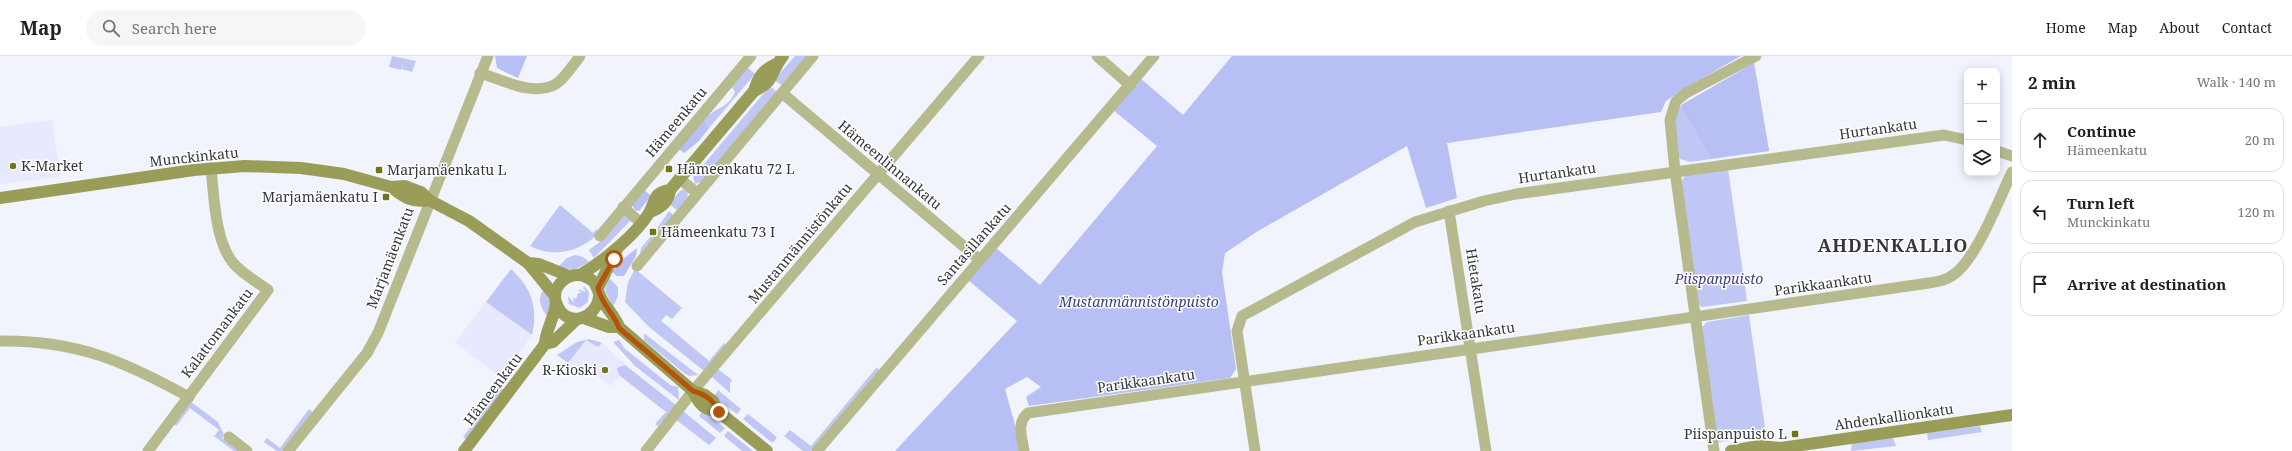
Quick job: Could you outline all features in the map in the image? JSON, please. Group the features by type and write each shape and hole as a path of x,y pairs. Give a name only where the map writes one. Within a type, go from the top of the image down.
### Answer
{"main road":[{"path":"580,318 595,310 598,292 617,249 650,212 652,202 662,191 670,190 754,91 757,79 766,69 780,60"},
{"name":"Munckinkatu","path":"0,198 211,168 244,166 300,168 344,174 391,187 405,186 421,192 429,200 469,222 528,263 555,299"},
{"path":"617,249 607,254 575,276 560,283 555,299 564,314 609,327 619,328 693,391 698,403 708,410 719,412 767,451"},
{"name":"Munckinkatu","path":"528,263 539,264 559,274 575,276"},
{"path":"575,276 588,277 617,320 619,328"},
{"name":"Hämeenkatu","path":"464,451 545,344 545,337 555,316 555,299"},
{"name":"Hämeenkatu","path":"545,344 553,342 580,318"},
{"name":"Ahdenkallionkatu","path":"1731,451 1759,446 1777,449 2012,415"}],"street":[{"name":"Marjamäenkatu","path":"288,451 367,353 378,333 429,200 488,56"},
{"path":"480,73 525,88 543,90 557,84 580,56"},
{"path":"637,266 814,56"},
{"name":"Mustanmännistönkatu","path":"646,451 693,391 979,56"},
{"path":"1097,56 1130,85"},
{"name":"Santasillankatu","path":"817,451 1154,56"},
{"path":"1714,451 1675,171 1670,120 1676,102 1686,93 1756,56"},
{"name":"Hämeenkatu","path":"600,236 745,58"},
{"name":"Hämeenlinnankatu","path":"782,93 980,260"},
{"name":"Hurtankatu","path":"1255,451 1237,331 1242,316 1388,235 1415,222 1449,211 1516,194 1944,135 1964,139"},
{"path":"2000,152 2012,156"},
{"name":"Kalattomankatu","path":"148,451 268,290 234,265 224,250 218,222 211,168"},
{"name":"Parikkaankatu","path":"1024,451 1020,424 1028,413 1929,283 1949,278 1965,264 1977,245 2012,172"},
{"path":"679,178 697,193"},
{"path":"623,207 641,223"},
{"name":"Hietakatu","path":"1449,211 1486,451"},
{"path":"0,341 54,344 94,353 142,371 189,397"},
{"path":"229,437 247,451"}],"shaded area":[{"path":"52,120 60,177 0,184 0,127"},
{"path":"486,302 532,335 501,378 455,342"},
{"path":"586,340 594,340 602,343 628,367 611,386 596,375 585,373 568,363"}],"green space":[{"path":"392,56 416,61 412,72 402,69 404,61 401,70 389,67"},
{"path":"495,56 527,56 518,78 497,68"},
{"path":"795,56 808,56 783,86 774,80"},
{"name":"Mustanmännistönpuisto","path":"1232,56 1741,56 1680,91 1666,101 1661,112 1447,143 1457,198 1426,208 1407,146 1258,231 1225,253 1222,272 1236,369 1230,378 1029,406 1026,397 1041,387 1027,377 1005,389 1015,425 1019,451 895,451 1017,321 968,280 996,248 1040,285 1157,146 1113,110 1140,78 1183,115"},
{"path":"1754,63 1769,151 1690,162 1680,159 1676,148 1674,135 1675,110"},
{"path":"1754,63 1769,151 1711,158 1681,105"},
{"path":"748,68 755,74 709,128 705,119 729,101 735,92 732,87"},
{"path":"770,86 777,92 701,182 695,184 693,177"},
{"path":"705,119 709,128 699,141 684,153 679,149"},
{"name":"Piispanpuisto","path":"1728,169 1747,301 1702,307 1697,304 1681,182 1686,175"},
{"path":"684,189 688,193 687,198 677,210 669,204 680,191"},
{"path":"644,190 651,196 639,211 635,210 632,205"},
{"path":"560,205 593,233 597,229 599,233 584,244 567,251 548,252 530,246"},
{"path":"669,211 673,215 640,254 641,248"},
{"path":"624,215 630,218 630,221 594,258 589,250 601,241"},
{"path":"637,248 636,256 624,276 617,276 612,272 622,260"},
{"path":"575,255 583,257 589,262 574,270 558,267 567,258"},
{"path":"511,269 524,284 532,299 534,307 534,325 532,335 486,302"},
{"path":"635,269 682,308 672,319 666,315 661,321 709,361 724,343 726,345 704,371 649,327 625,302 628,282"},
{"path":"609,278 618,287 618,296 613,307 605,291"},
{"path":"584,286 589,292 588,302 580,308 569,304 568,296 574,303 573,297 576,299 578,293 582,293 577,289 586,292 583,288"},
{"path":"544,288 552,300 547,316 540,302"},
{"name":"Piispanpuisto","path":"1749,315 1766,435 1719,442 1717,439 1701,328 1707,322"},
{"path":"644,334 698,375 689,376 684,373 644,340"},
{"path":"589,339 602,343 598,347 586,340 568,363 557,355 577,342"},
{"path":"619,340 624,348 670,385 678,387 679,400 635,366 613,342"},
{"path":"625,365 676,405 658,426 655,424 666,412 619,375 617,368"},
{"path":"877,367 879,370 811,451 803,451 784,436 790,430 811,446"},
{"path":"718,369 732,380 730,383 730,393 712,377"},
{"path":"501,388 504,390 466,439 463,437"},
{"path":"718,390 741,409 737,414 714,397"},
{"path":"191,402 218,422 224,435 222,438 239,451 234,451 214,436 219,430 190,408 176,426 174,424"},
{"path":"309,409 313,412 282,451 277,451 264,442 267,438 280,448"},
{"path":"683,411 716,438 709,445 675,419"},
{"path":"703,411 725,428 720,433 699,416"},
{"path":"748,414 777,437 774,442 771,442 743,419"},
{"path":"1980,426 1982,432 1928,440 1927,433"},
{"path":"728,431 753,451 742,451 724,436"},
{"path":"1893,438 1896,446 1851,451 1852,443"}],"place":[{"name":"K-Market","path":"13,166"},
{"name":"Hämeenkatu 72 L","path":"669,169"},
{"name":"Marjamäenkatu L","path":"379,170"},
{"name":"Marjamäenkatu I","path":"386,197"},
{"name":"Hämeenkatu 73 I","path":"653,232"},
{"name":"R-Kioski","path":"605,370"},
{"name":"Piispanpuisto L","path":"1795,434"}],"district":[{"name":"AHDENKALLIO","path":"1893,246"}],"route":[{"path":"614,259 598,288 599,296 617,320 619,328 693,391 705,394 713,401 719,412"}]}
